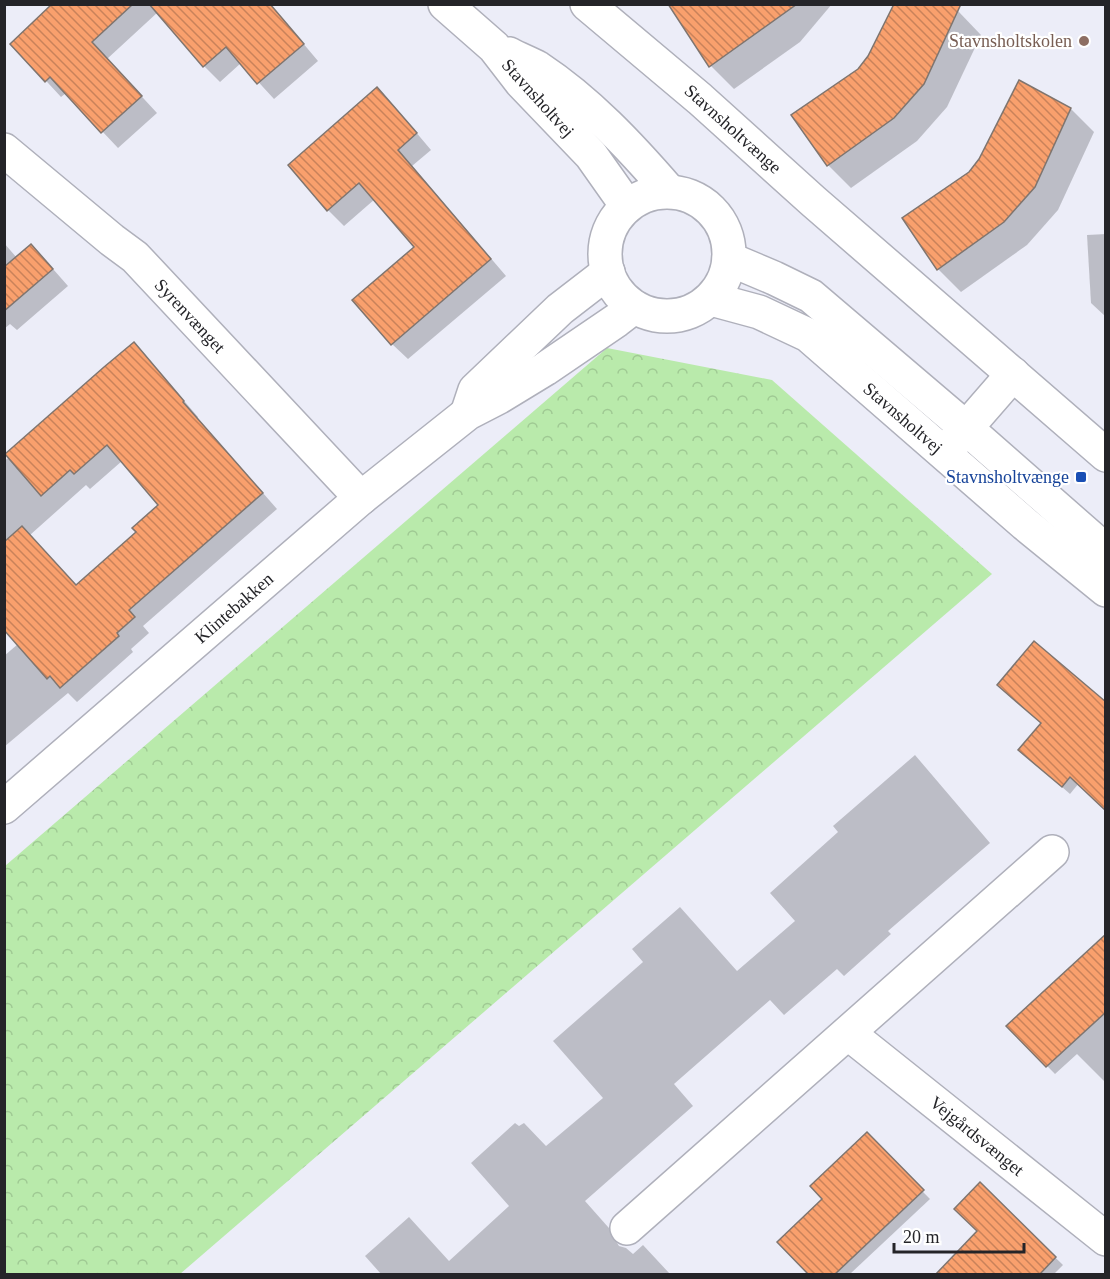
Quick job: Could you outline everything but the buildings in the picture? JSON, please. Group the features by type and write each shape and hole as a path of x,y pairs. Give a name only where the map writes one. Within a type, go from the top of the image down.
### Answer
{"street":[{"name":"Stavnsholtvej","path":"445,4 494,47 521,82 591,155 627,206"},
{"name":"Stavnsholtvænge","path":"587,4 700,99 813,201 1106,455"},
{"name":"Stavnsholtvej","path":"494,47 536,68 578,98 669,191"},
{"name":"Syrenvænget","path":"4,150 111,240 135,256 361,498"},
{"path":"669,191 687,194 704,202 717,216 730,250 726,274 720,287 711,298 690,312 674,316 657,315 634,307 616,290 605,259 606,242 611,226 620,212 641,196 669,191"},
{"name":"Stavnsholtvej","path":"729,259 811,296 1106,551"},
{"name":"Klintebakken","path":"468,413 475,390 560,309 608,272"},
{"name":"Stavnsholtvej","path":"711,298 759,312 808,335 1025,524 1106,590"},
{"name":"Klintebakken","path":"4,807 361,498 468,413 545,369 634,307"},
{"path":"944,454 1012,374"},
{"path":"627,1228 1052,852"},
{"name":"Vejgårdsvænget","path":"848,1033 1106,1239"}],"green space":[{"path":"607,348 772,380 992,574 180,1274 5,1274 5,866"}],"place":[{"name":"Stavnsholtskolen","path":"1084,41"},
{"name":"Stavnsholtvænge","path":"1081,477"}]}
